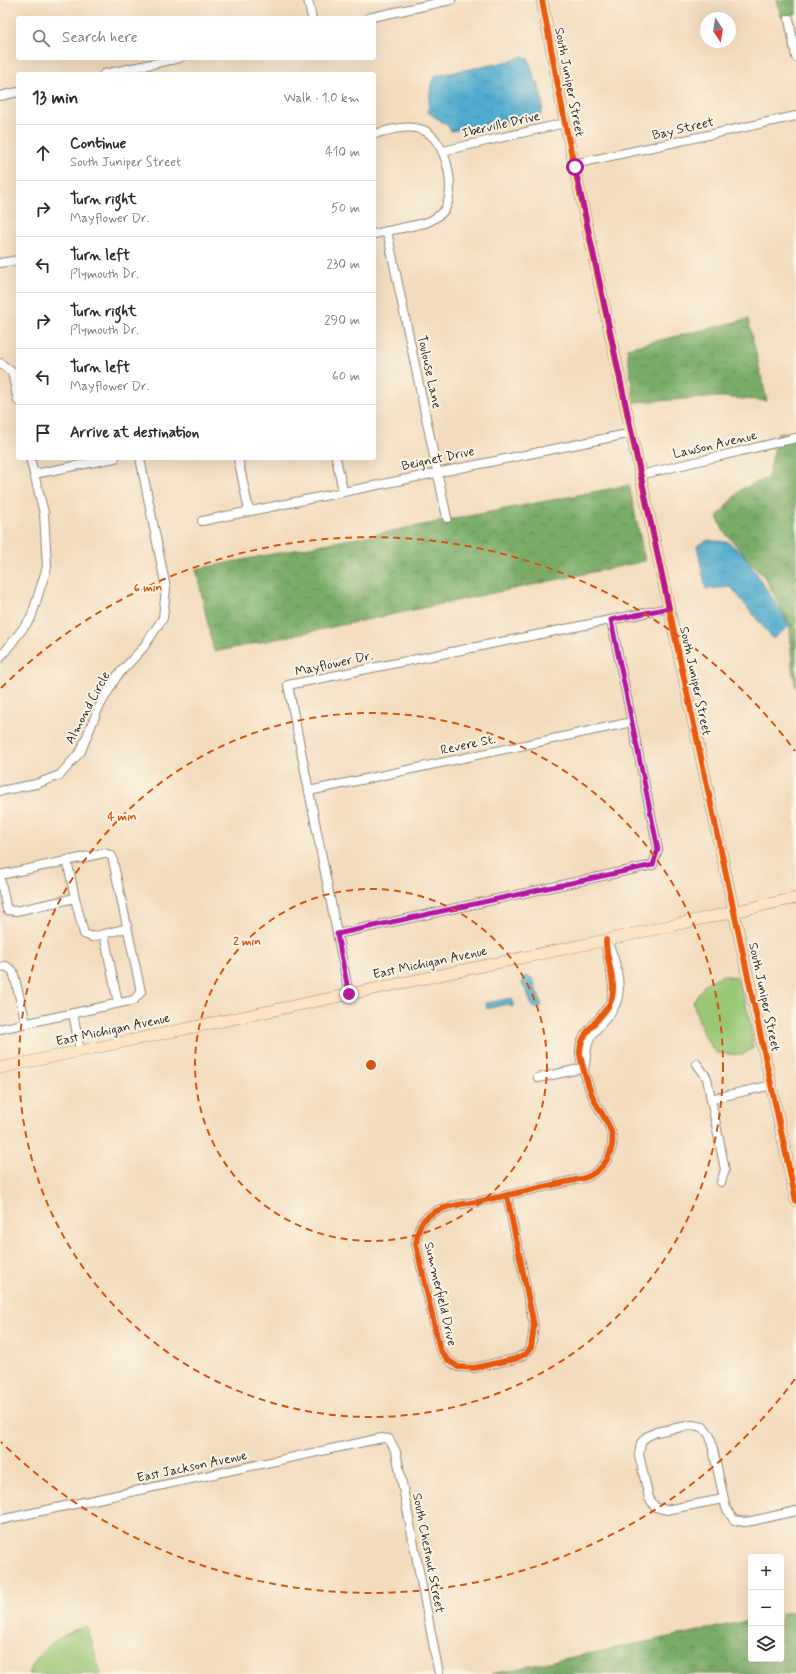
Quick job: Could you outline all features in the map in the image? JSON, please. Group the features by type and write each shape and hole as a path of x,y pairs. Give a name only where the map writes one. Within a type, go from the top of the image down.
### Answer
{"street":[{"path":"308,0 312,16"},
{"path":"376,16 452,0"},
{"name":"South Juniper Street","path":"542,0 565,123 795,1188 796,1201"},
{"path":"789,19 796,57"},
{"path":"114,72 170,60"},
{"path":"0,96 16,92"},
{"name":"Bay Street","path":"574,164 796,116"},
{"name":"Iberville Drive","path":"443,151 565,123"},
{"path":"376,134 411,127 423,130 439,142 443,151 450,184 449,197 444,210 438,216 425,223 376,234"},
{"name":"Toulouse Lane","path":"387,231 447,518"},
{"path":"0,263 16,260"},
{"path":"0,363 12,372 16,391"},
{"name":"Beignet Drive","path":"202,521 632,433"},
{"name":"Lawson Avenue","path":"640,475 796,438"},
{"path":"1,656 31,618 47,567 44,513 30,460"},
{"path":"34,474 105,460"},
{"name":"Almond Circle","path":"0,791 36,784 60,775 81,751 98,710 117,676 143,648 163,618 166,588 140,460"},
{"path":"238,460 249,511"},
{"path":"336,460 343,492"},
{"name":"Mayflower Dr.","path":"349,994 288,685 669,608"},
{"path":"337,934 653,865 658,849 611,620"},
{"name":"Revere St.","path":"309,791 632,722"},
{"path":"0,875 104,853 112,856 141,992 134,1000 0,1029"},
{"path":"68,860 84,934 92,937 127,928"},
{"path":"0,878 7,910 16,911 75,898"},
{"name":"East Michigan Avenue","path":"0,1068 606,940 796,898"},
{"path":"104,934 118,1003"},
{"name":"Summerfield Drive","path":"507,1196 534,1325 531,1348 525,1354 515,1359 474,1368 458,1367 448,1360 440,1350 416,1244 418,1231 422,1222 439,1209 507,1196 590,1176 603,1167 611,1152 613,1138 610,1125 600,1113 592,1097 580,1054 585,1035 606,1010 613,995 613,986 606,952 606,940"},
{"path":"0,967 6,966 13,971 26,1023"},
{"path":"73,1014 80,1051"},
{"path":"697,1064 706,1078 711,1099 725,1170 721,1182"},
{"path":"538,1078 584,1068"},
{"path":"711,1099 772,1085"},
{"path":"723,1499 666,1510 655,1507 649,1498 639,1455 640,1446 643,1440 650,1435 664,1431 692,1425 703,1427 710,1436 723,1499 729,1515 734,1520 744,1522 796,1511"},
{"name":"East Jackson Avenue","path":"0,1520 376,1439 389,1439"},
{"name":"South Chestnut Street","path":"389,1439 396,1452 439,1674"}],"green space":[{"path":"777,0 796,0 796,14 781,17"},
{"path":"748,319 767,401 722,397 634,402 627,348"},
{"path":"796,432 796,688 792,669 790,626 766,579 724,532 717,517 741,489 768,478 778,433"},
{"path":"629,485 645,561 214,652 196,569"},
{"path":"723,975 737,978 749,1015 753,1048 742,1055 716,1053 703,1034 693,1002 706,983"},
{"path":"796,1611 796,1674 491,1674 748,1621 748,1662 784,1662 784,1613"},
{"path":"87,1626 101,1674 28,1674 38,1657 52,1643 69,1633"}],"water":[{"path":"523,56 528,58 535,79 539,85 543,106 541,115 451,131 448,126 428,112 431,84 434,76 511,61"},
{"path":"708,540 728,542 744,555 790,625 773,639 731,587 706,589 697,546"},
{"path":"526,976 532,978 542,1005 539,1009 532,1007 527,992 522,984 523,978"},
{"path":"512,998 514,1005 512,1007 506,1004 487,1009 485,1003"}],"cycle path":[{"path":"542,0 565,123 796,1201"},
{"path":"507,1196 534,1325 531,1348 525,1354 515,1359 474,1368 458,1367 448,1360 440,1350 416,1244 421,1223 434,1212 454,1205 476,1202 584,1178 597,1171 607,1160 612,1145 611,1130 591,1093 580,1054 583,1039 587,1032 602,1015 610,1003 612,996 613,988 607,956 606,940"}],"route":[{"path":"349,994 337,934 653,865 658,849 611,620 669,608 575,167"}]}
